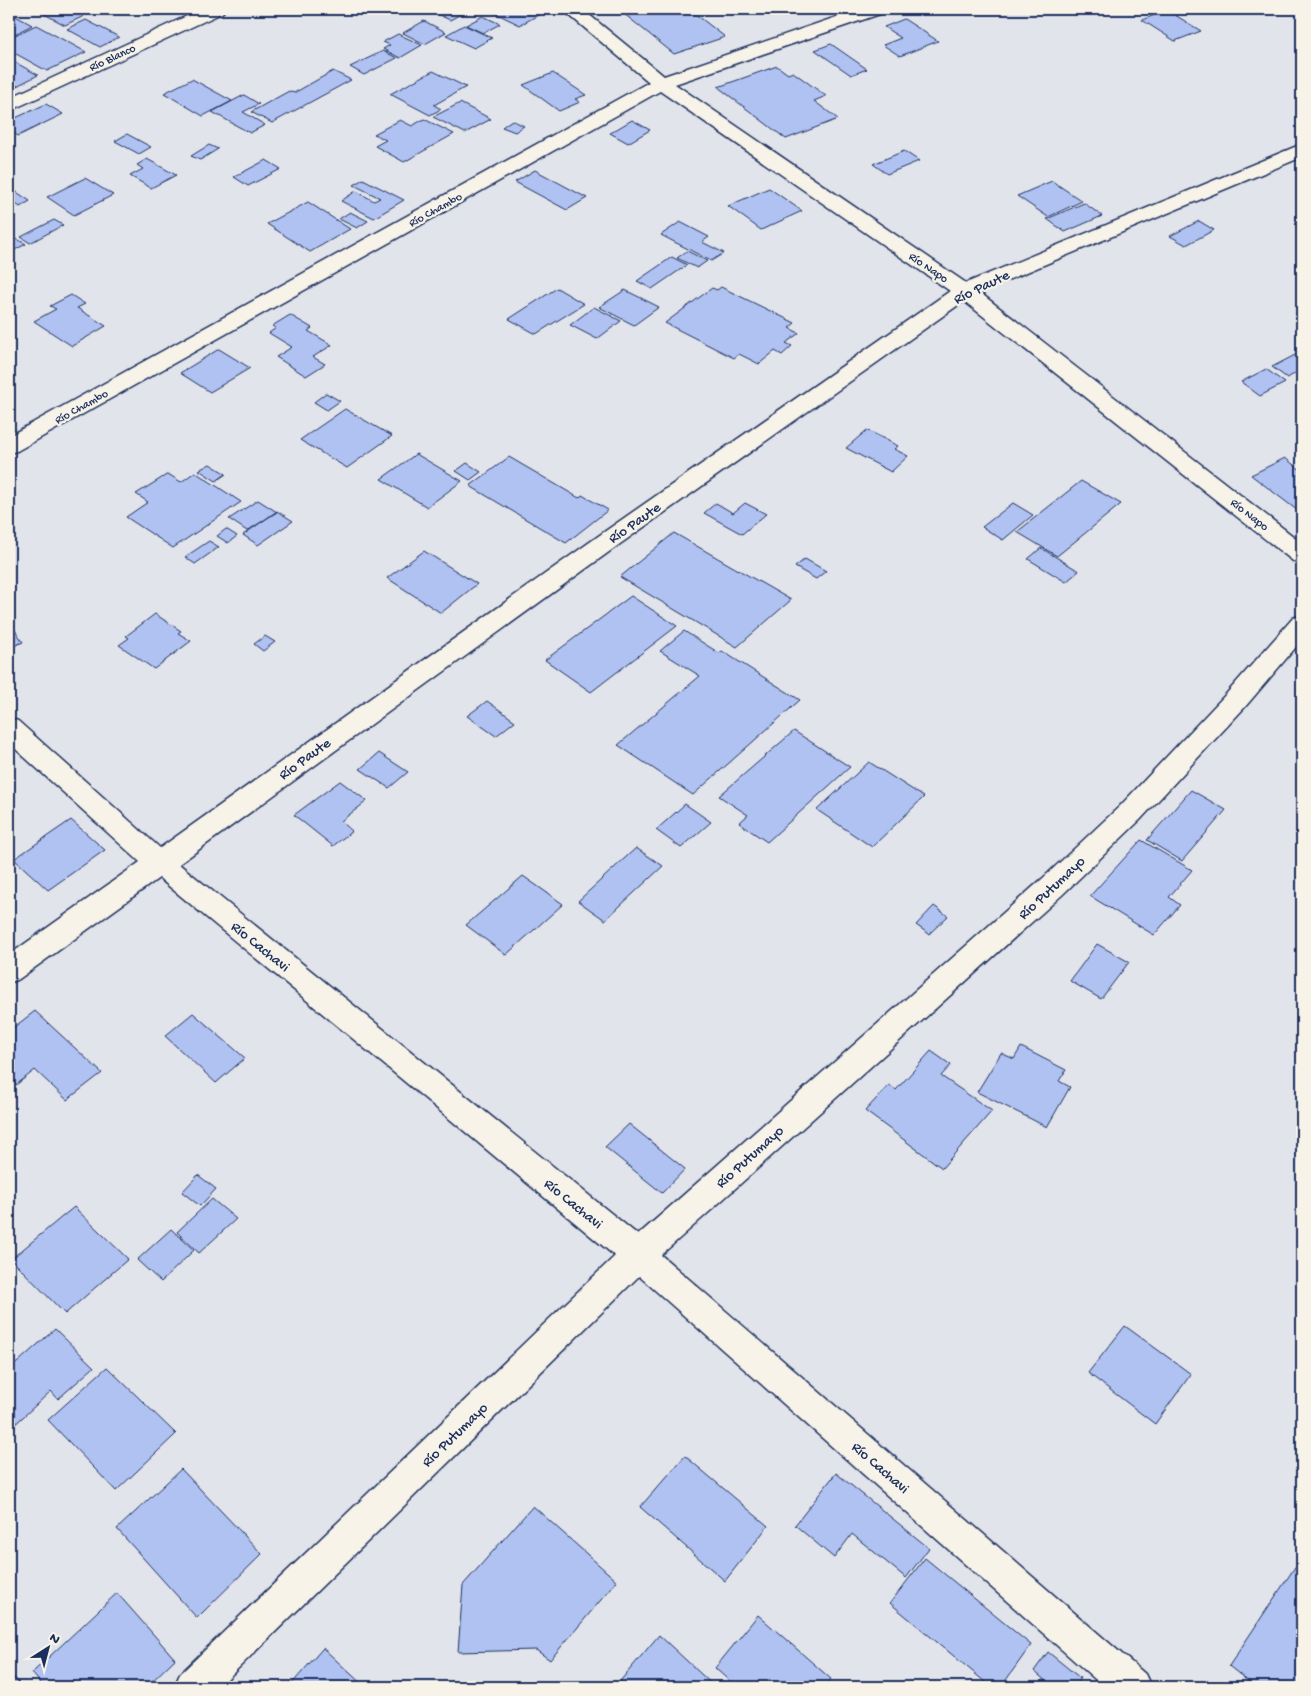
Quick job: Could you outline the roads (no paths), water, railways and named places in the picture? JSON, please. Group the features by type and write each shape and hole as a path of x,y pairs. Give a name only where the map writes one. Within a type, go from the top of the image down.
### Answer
{"street":[{"name":"Río Blanco","path":"9,106 216,9"},
{"name":"Río Napo","path":"571,9 661,84 964,291 1302,555"},
{"name":"Río Chambo","path":"9,446 661,84 877,9"},
{"name":"Río Paute","path":"9,971 158,862 612,538 964,291 1302,150"},
{"name":"Río Putumayo","path":"193,1687 638,1255 1045,893 1116,826 1188,753 1302,624"},
{"name":"Río Cachavi","path":"9,728 158,862 638,1255 1132,1687"}]}
